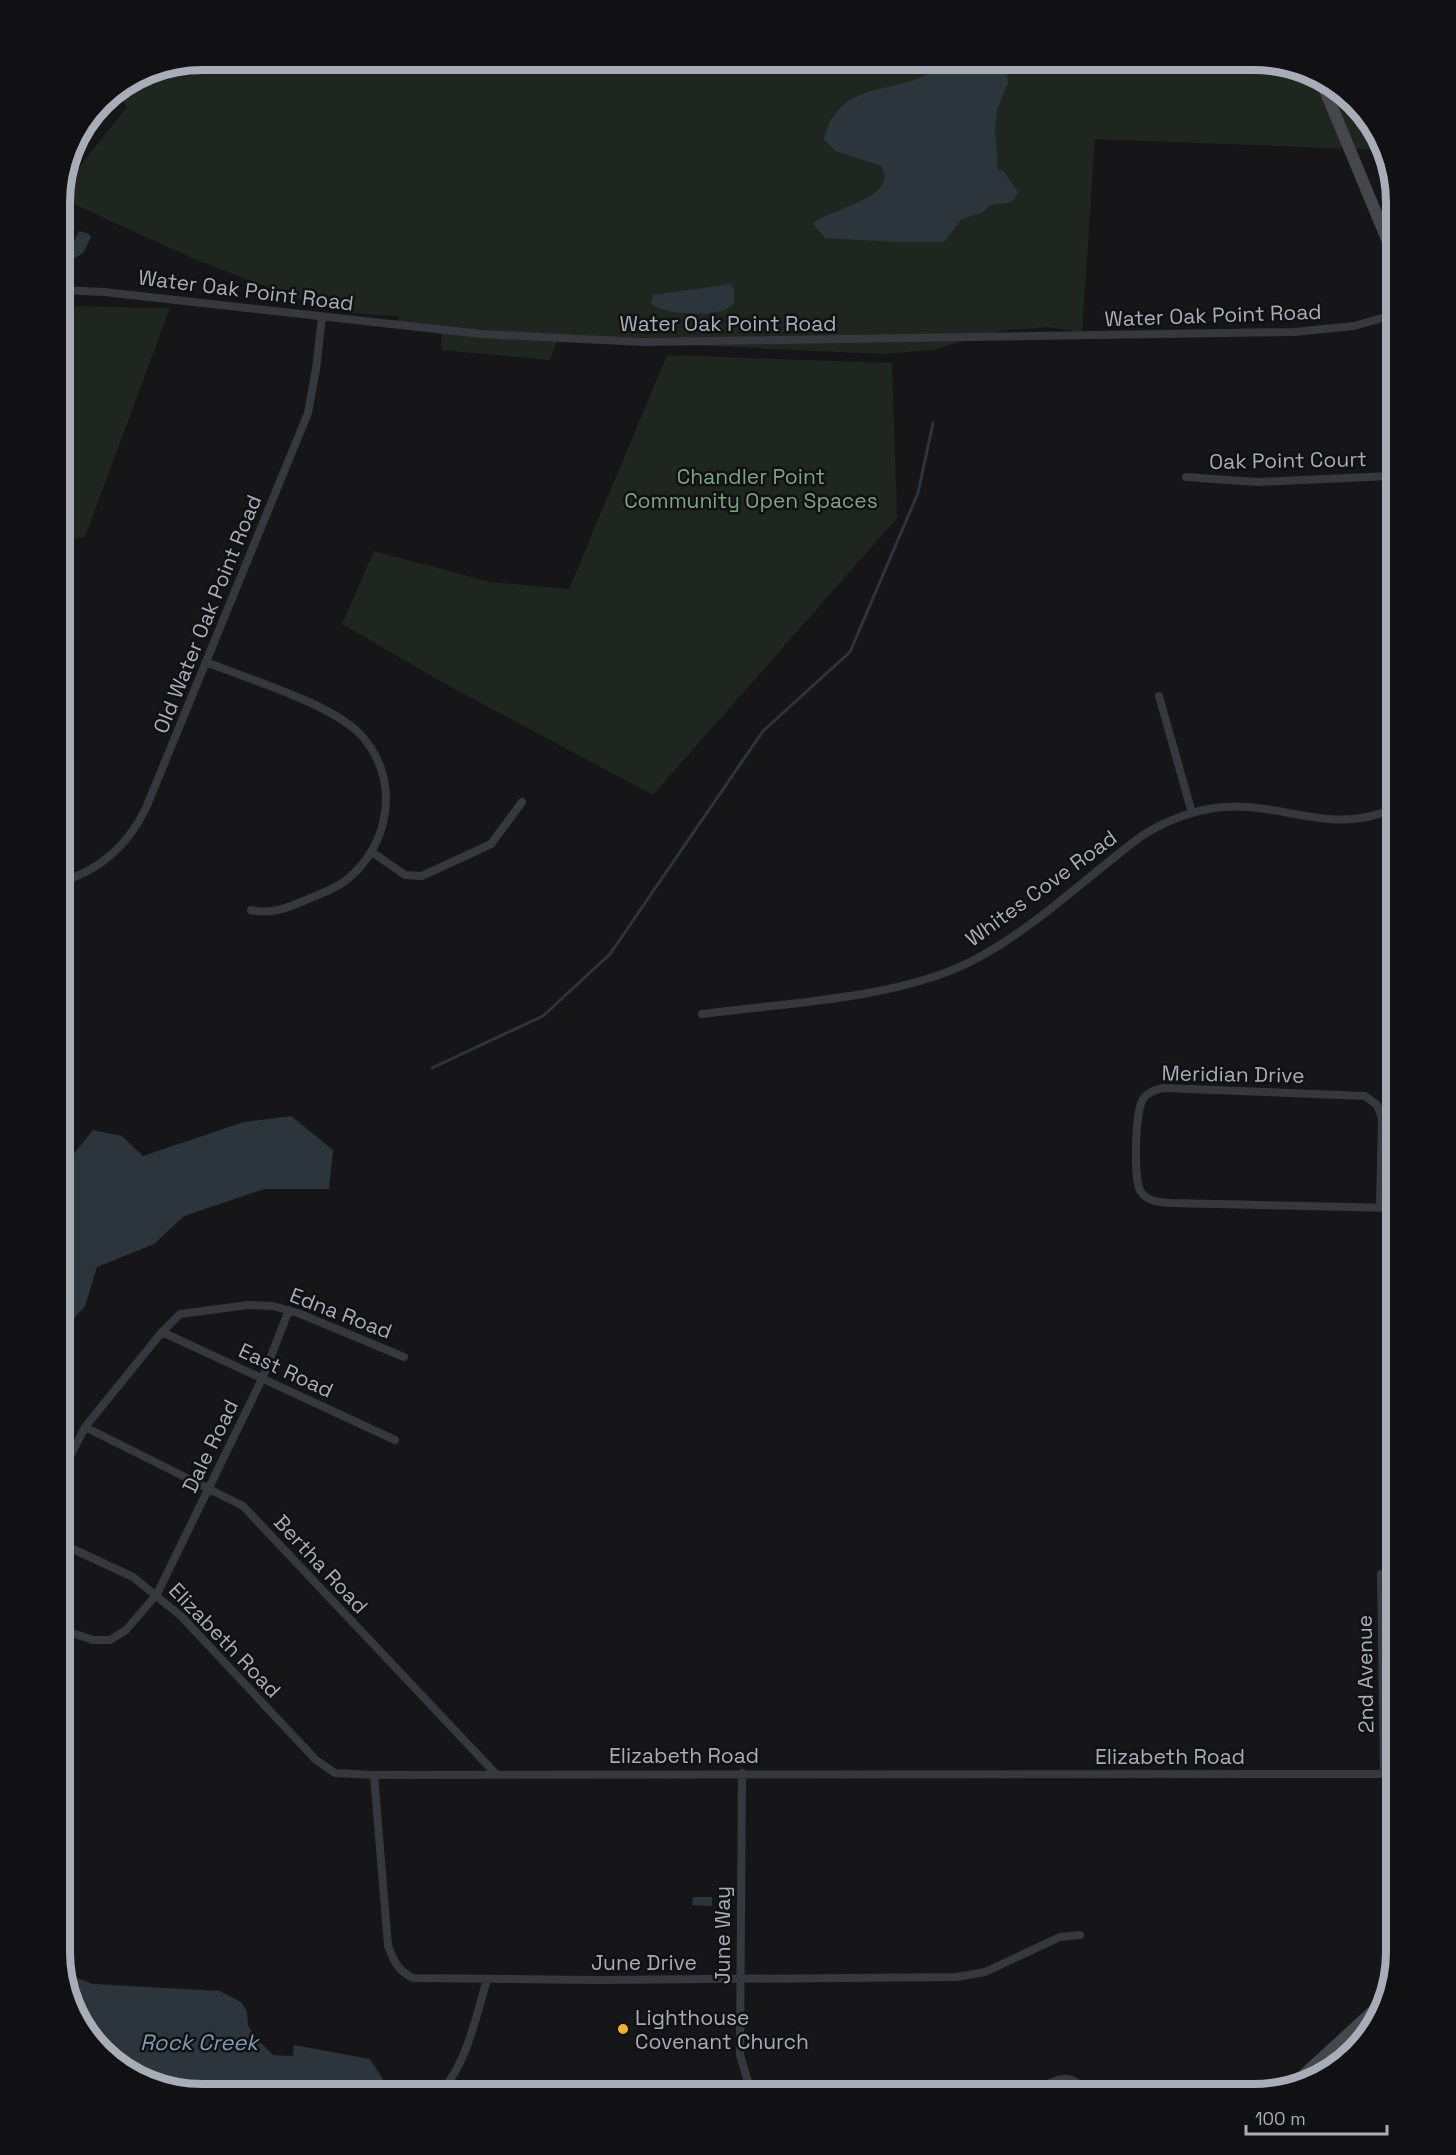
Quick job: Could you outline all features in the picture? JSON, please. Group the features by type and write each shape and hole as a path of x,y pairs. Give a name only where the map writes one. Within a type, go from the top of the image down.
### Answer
{"main road":[{"path":"1326,92 1386,237"},
{"path":"1312,2071 1352,2040"}],"street":[{"name":"Water Oak Point Road","path":"71,290 104,291 509,337 685,342 1294,332 1354,326 1386,317"},
{"name":"Old Water Oak Point Road","path":"71,879 83,875 101,864 123,844 139,823 308,413 322,317"},
{"name":"Oak Point Court","path":"1186,477 1257,482 1386,476"},
{"path":"206,662 322,708 349,724 360,734 377,759 385,785 383,824 372,852 353,874 333,889 277,911 251,910"},
{"path":"1159,696 1192,813"},
{"path":"372,852 405,875 422,876 491,844 522,802"},
{"name":"Whites Cove Road","path":"702,1014 887,989 957,968 1010,938 1143,835 1158,826 1192,813 1217,808 1248,807 1326,820 1353,821 1386,811"},
{"name":"Meridian Drive","path":"1380,1208 1382,1118 1377,1104 1365,1096 1163,1088 1155,1090 1142,1100 1139,1110 1136,1177 1142,1194 1150,1200 1171,1203 1386,1208"},
{"name":"Edna Road","path":"71,1454 85,1427 162,1332 172,1320 188,1312 257,1305 289,1310 404,1358"},
{"name":"Dale Road","path":"71,1633 93,1641 110,1640 126,1630 158,1594 262,1379 289,1310"},
{"name":"East Road","path":"162,1332 395,1440"},
{"name":"Bertha Road","path":"85,1427 243,1506 496,1774"},
{"name":"Elizabeth Road","path":"71,1548 134,1577 158,1594 326,1769 335,1773 374,1775 1384,1774"},
{"name":"2nd Avenue","path":"1381,1574 1384,1774"},
{"name":"June Way","path":"742,1773 740,2055 749,2084"},
{"name":"June Drive","path":"374,1775 388,1946 396,1965 403,1974 423,1980 957,1977 985,1972 1060,1937 1080,1935"},
{"path":"447,2084 463,2057 487,1980"},
{"path":"1049,2084 1062,2078 1081,2084"}],"green space":[{"path":"193,71 1263,71 1288,75 1320,88 1347,109 1368,136 1374,150 1095,139 1082,332 1047,327 1000,331 933,350 882,354 558,339 550,360 441,350 442,331 397,325 399,316 350,313 303,300 199,261 71,203 74,174 127,107 121,99 136,88 168,75"},
{"path":"71,306 170,308 85,537 71,540"},
{"name":"Chandler Point Community Open Spaces","path":"667,355 892,363 897,518 653,795 449,686 342,624 374,551 490,582 569,589"}],"water":[{"path":"1006,71 1008,83 997,110 995,128 998,170 1004,172 1018,192 1012,202 991,205 981,213 962,219 944,242 825,238 813,224 821,218 872,195 880,187 884,178 881,166 835,151 824,139 833,118 845,104 860,95 914,80 931,72"},
{"path":"79,231 91,237 83,253 71,260 71,248"},
{"path":"731,284 734,289 734,304 715,313 673,312 655,307 651,303 653,295"},
{"path":"291,1116 333,1150 329,1189 264,1189 184,1216 154,1244 97,1267 85,1306 71,1322 71,1157 93,1130 122,1136 143,1156 244,1122"},
{"path":"693,1897 712,1897 712,1906 692,1905"},
{"name":"Rock Creek","path":"73,1977 93,1984 220,1991 241,2002 247,2011 248,2025 254,2036 273,2055 293,2056 294,2045 370,2059 385,2084 193,2084 160,2078 129,2062 109,2046 88,2019"}],"waterway":[{"path":"432,1068 543,1016 610,954 763,731 850,652 918,493 933,423"}],"place":[{"name":"Lighthouse Covenant Church","path":"623,2029"}]}
